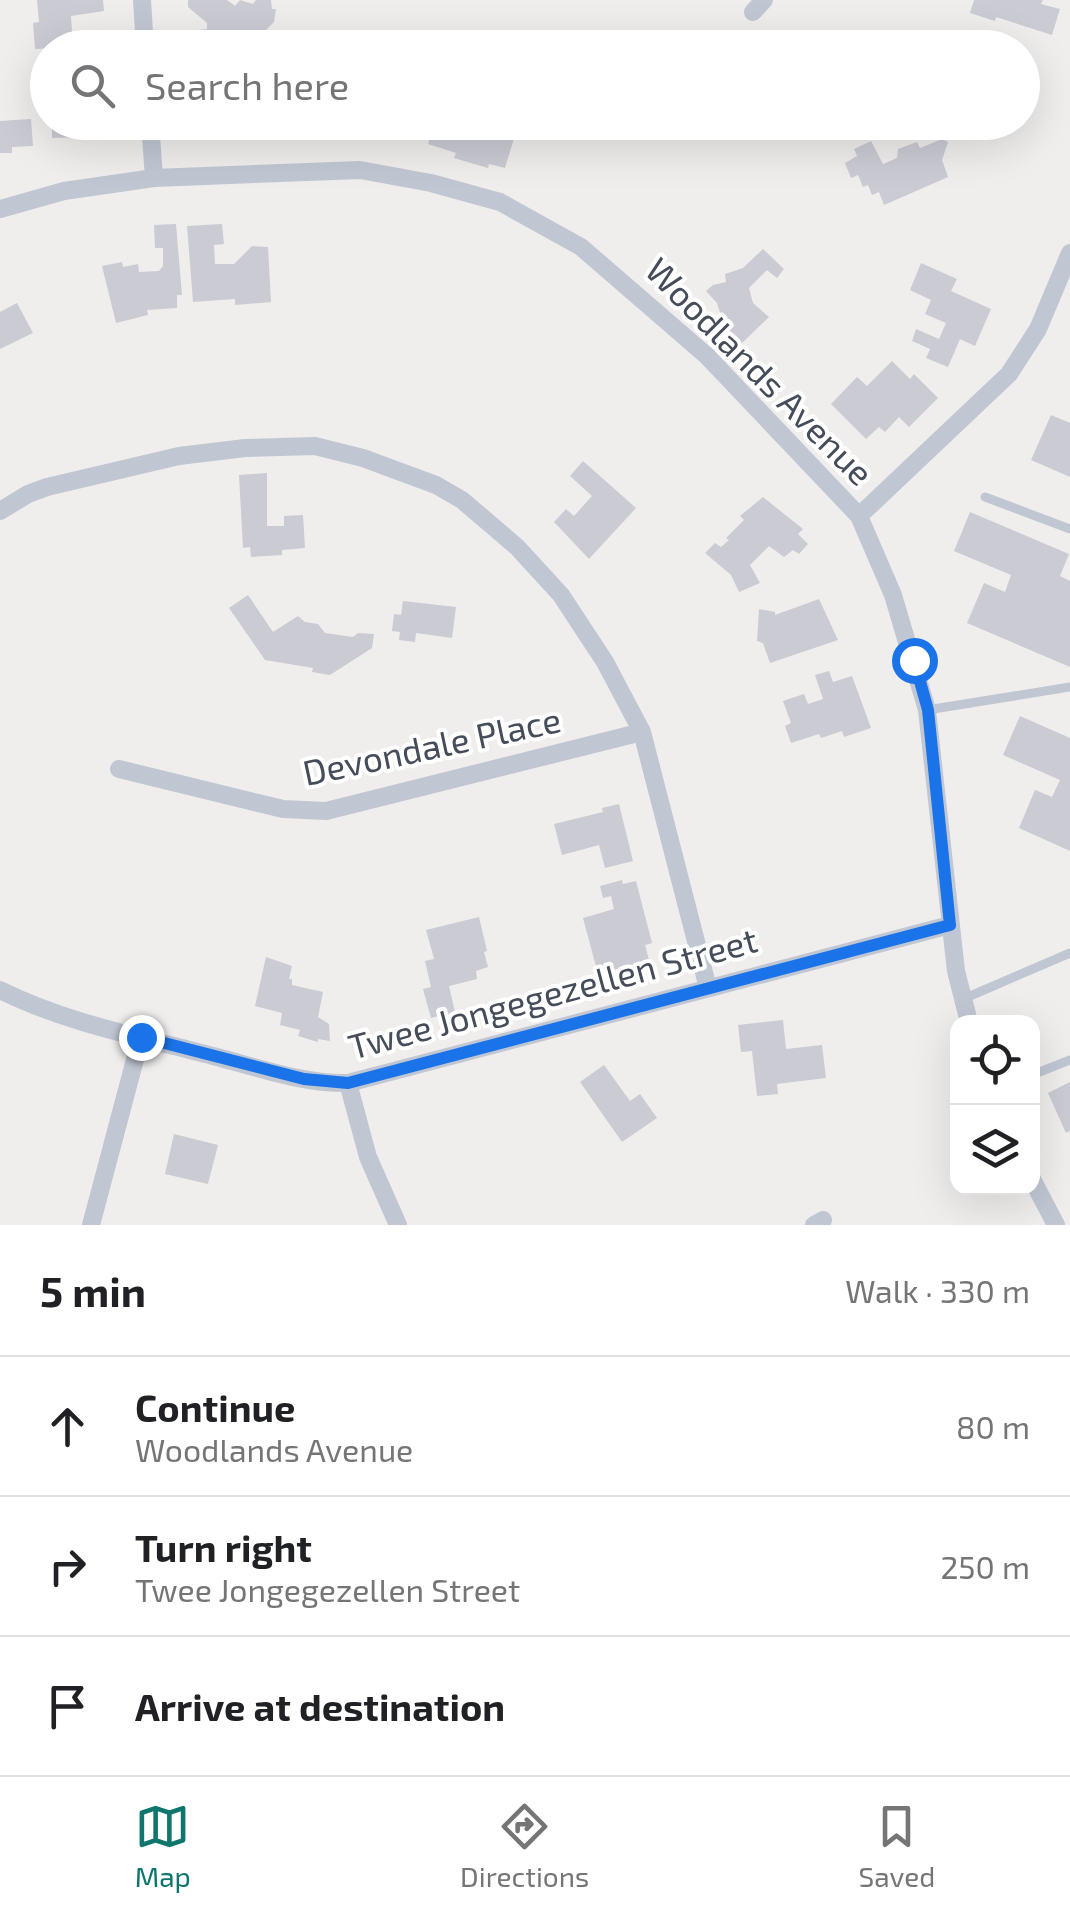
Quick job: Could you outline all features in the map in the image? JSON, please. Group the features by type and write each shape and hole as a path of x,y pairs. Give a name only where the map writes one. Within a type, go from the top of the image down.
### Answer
{"street":[{"path":"142,0 144,30"},
{"path":"151,140 154,178"},
{"name":"Woodlands Avenue","path":"0,209 64,191 154,178 360,170 431,182 500,202 581,247 694,344 859,516 893,595 928,710 950,925 967,1015"},
{"path":"859,516 1009,374 1038,329 1070,253"},
{"path":"0,512 47,487 179,456 245,448 315,446 436,485 462,500 517,547 561,595 605,662 642,732 708,988"},
{"name":"Devondale Place","path":"119,768 282,810 326,811 642,732"},
{"name":"Twee Jongegezellen Street","path":"0,990 34,1007 141,1037 304,1079 348,1083 950,925"},
{"path":"91,1225 141,1037"},
{"path":"348,1083 368,1157 398,1225"},
{"path":"1040,1195 1056,1225"}],"lane":[{"path":"986,497 1070,529"},
{"path":"928,710 1070,688"},
{"path":"963,998 1070,953"},
{"path":"1040,1072 1070,1060"}],"building":[{"path":"37,0 103,0 104,11 71,16 72,30 34,30 33,23 39,22"},
{"path":"188,0 227,0 235,6 240,0 253,4 256,0 271,0 272,9 276,9 274,22 266,30 198,30 207,29 207,23 188,7"},
{"path":"974,0 1043,0 1041,4 1060,9 1052,35 970,13"},
{"path":"30,119 33,146 12,147 12,153 0,153 0,121"},
{"path":"429,140 514,140 505,168 489,164 488,168 454,158 456,153 428,144"},
{"path":"940,140 948,142 942,160 948,177 884,205 879,192 872,195 858,175 851,178 845,163 857,156 854,149 871,141 883,164 897,158 898,149 917,142 920,148"},
{"path":"176,224 182,295 177,295 177,308 147,310 148,315 116,323 102,266 122,262 123,267 138,264 139,272 159,271 163,266 163,248 155,248 154,225"},
{"path":"222,224 224,244 214,245 215,264 234,264 252,246 268,247 271,302 193,302 187,226"},
{"path":"763,249 784,269 777,278 767,270 749,288 753,303 769,317 741,344 717,321 722,319 717,303 706,291 726,282 725,274 743,268"},
{"path":"921,263 957,279 951,291 991,309 975,346 960,339 948,367 926,358 930,349 912,341 916,329 939,339 946,323 925,314 931,300 910,290"},
{"path":"17,303 33,333 0,349 0,312"},
{"path":"892,361 910,379 914,374 938,398 909,427 899,417 885,432 879,427 866,439 831,404 857,377 867,386"},
{"path":"1051,415 1070,423 1070,477 1031,460"},
{"path":"583,461 636,508 589,559 554,522 566,509 574,516 592,496 570,476"},
{"path":"267,473 267,526 284,526 284,516 303,515 305,548 282,550 282,555 251,557 250,547 243,548 239,475"},
{"path":"763,497 803,529 798,534 808,544 799,554 793,550 784,557 769,546 750,565 760,583 739,592 731,575 705,553 715,543 721,547 729,540 726,538 744,520 740,516"},
{"path":"970,512 1069,554 1060,576 1070,581 1070,667 967,623 984,583 1005,592 1011,575 954,551"},
{"path":"248,595 273,632 298,616 318,624 325,633 353,637 358,633 374,634 372,648 330,675 265,660 229,608"},
{"path":"819,599 838,640 770,663 763,643 757,641 759,609 775,615"},
{"path":"403,601 456,607 452,638 416,633 415,642 399,640 400,632 392,631 394,614 401,615"},
{"path":"829,671 833,682 852,676 871,728 844,737 842,731 791,743 785,726 791,723 783,701 804,694 808,704 823,699 815,675"},
{"path":"1020,716 1070,738 1070,851 1019,828 1035,790 1052,797 1060,780 1003,755"},
{"path":"619,804 633,861 605,868 599,845 562,855 554,824"},
{"path":"622,880 623,884 636,881 652,943 645,945 649,960 598,974 583,918 614,909 611,896 603,898 600,886"},
{"path":"479,917 488,967 476,971 477,979 449,986 455,1012 431,1018 423,989 431,987 425,961 434,959 426,930"},
{"path":"266,957 292,966 292,985 323,992 318,1017 329,1024 330,1041 298,1036 300,1030 280,1025 282,1013 255,1006"},
{"path":"783,1020 786,1049 822,1045 826,1078 777,1084 778,1094 757,1096 752,1051 741,1052 738,1025"},
{"path":"604,1065 630,1101 640,1094 657,1118 622,1142 580,1082"},
{"path":"1070,1082 1070,1131 1066,1133 1048,1093"},
{"path":"174,1134 218,1145 208,1184 165,1174"}],"route":[{"path":"141,1037 304,1079 348,1083 950,925 928,710 914,660"}]}
